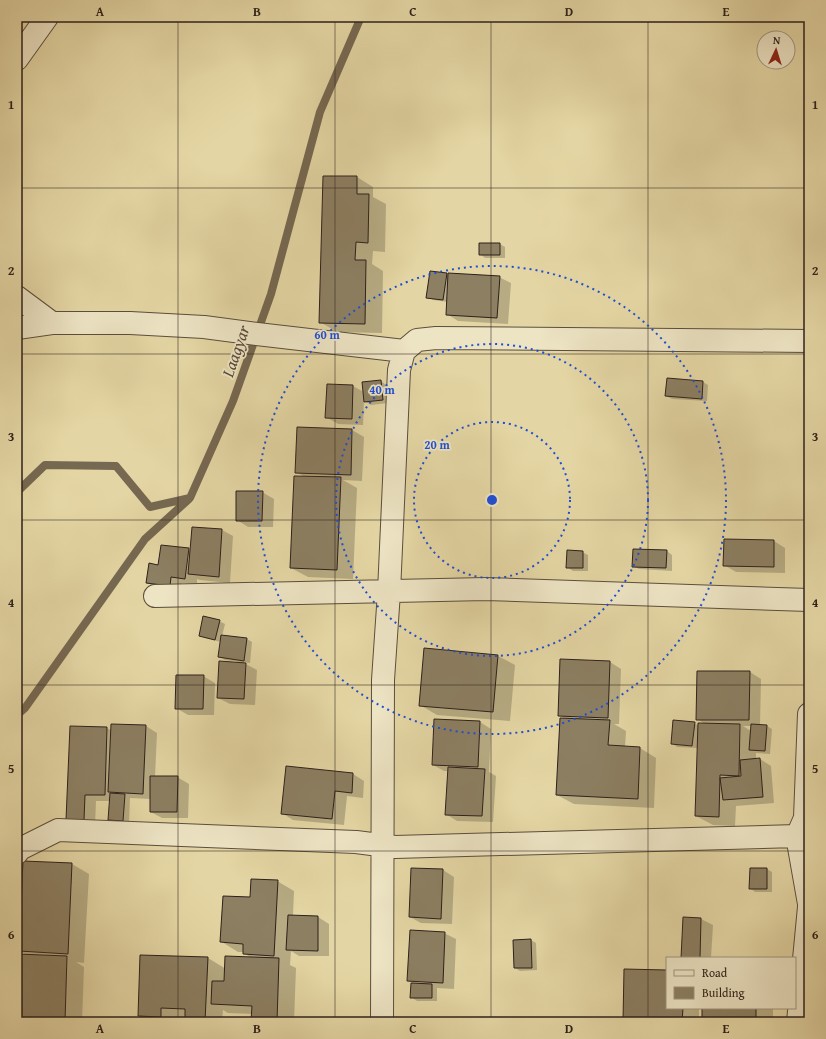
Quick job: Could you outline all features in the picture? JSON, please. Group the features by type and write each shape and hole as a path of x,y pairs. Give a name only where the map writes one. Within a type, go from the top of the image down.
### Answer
{"street":[{"path":"17,59 46,17"},
{"path":"17,296 52,323"},
{"path":"17,328 52,323 130,323 204,327 404,351"},
{"path":"382,1022 383,680 389,592 399,370 404,351 417,340 436,338 809,341"},
{"path":"155,596 486,589 809,600"},
{"path":"798,1022 809,906 797,836 805,818 809,714"},
{"path":"17,853 20,849 58,830 356,842 395,847 797,836"}],"building":[{"path":"323,176 357,176 357,194 369,194 368,243 356,242 355,260 366,260 365,324 319,323"},
{"path":"479,243 500,243 500,255 479,255"},
{"path":"430,271 447,273 443,300 426,298"},
{"path":"448,273 500,276 497,318 446,315"},
{"path":"667,378 703,381 702,399 665,396"},
{"path":"381,380 383,400 364,402 362,382"},
{"path":"327,384 353,385 352,419 325,418"},
{"path":"297,427 352,429 351,475 295,473"},
{"path":"294,476 341,477 337,570 290,568"},
{"path":"236,491 263,491 262,521 236,521"},
{"path":"192,527 222,529 219,577 188,574"},
{"path":"724,539 774,540 774,567 723,566"},
{"path":"161,545 189,548 185,579 171,577 170,586 146,583 149,563 158,565"},
{"path":"633,549 667,550 666,568 632,567"},
{"path":"567,550 583,551 583,568 566,568"},
{"path":"203,616 220,620 215,640 199,636"},
{"path":"221,635 247,638 244,661 218,657"},
{"path":"424,648 498,655 493,712 419,706"},
{"path":"560,659 610,661 608,718 558,716"},
{"path":"219,661 246,663 244,699 217,698"},
{"path":"697,671 750,671 749,720 696,720"},
{"path":"176,675 204,675 203,709 175,709"},
{"path":"560,718 610,720 608,745 640,747 638,799 556,795"},
{"path":"434,719 480,721 478,767 432,765"},
{"path":"673,720 695,722 692,746 671,744"},
{"path":"698,723 740,724 739,776 720,775 719,817 695,816"},
{"path":"111,724 146,725 143,794 108,792"},
{"path":"751,724 767,725 765,751 749,750"},
{"path":"70,726 107,727 105,795 85,795 84,820 66,820"},
{"path":"760,758 763,797 723,800 720,778 741,776 740,760"},
{"path":"286,766 353,773 352,793 335,791 332,819 281,814"},
{"path":"448,767 485,769 482,816 445,815"},
{"path":"150,776 178,776 177,812 150,812"},
{"path":"110,793 125,794 123,821 108,820"},
{"path":"23,861 72,863 68,954 19,951"},
{"path":"411,868 443,869 441,919 409,917"},
{"path":"750,868 767,868 767,889 749,889"},
{"path":"251,879 278,880 274,956 243,954 243,944 220,942 223,896 250,897"},
{"path":"288,915 318,916 318,951 286,950"},
{"path":"683,917 701,918 700,957 681,957"},
{"path":"410,930 445,932 443,983 407,981"},
{"path":"531,939 532,968 514,968 513,940"},
{"path":"17,954 67,956 65,1022 17,1022"},
{"path":"140,955 208,957 205,1022 185,1021 185,1009 161,1008 161,1017 138,1016"},
{"path":"225,956 279,958 277,1022 251,1021 252,1006 211,1004 212,981 224,981"},
{"path":"624,969 666,970 666,1009 683,1009 682,1022 623,1022"},
{"path":"411,983 432,984 432,998 410,998"},
{"path":"702,1009 756,1009 756,1022 702,1022"}],"waterway":[{"name":"Laagyar","path":"17,492 45,465 116,466 150,507 190,498 233,401 271,294 320,112 361,17"},
{"path":"17,715 25,708 145,539 189,499"}]}
